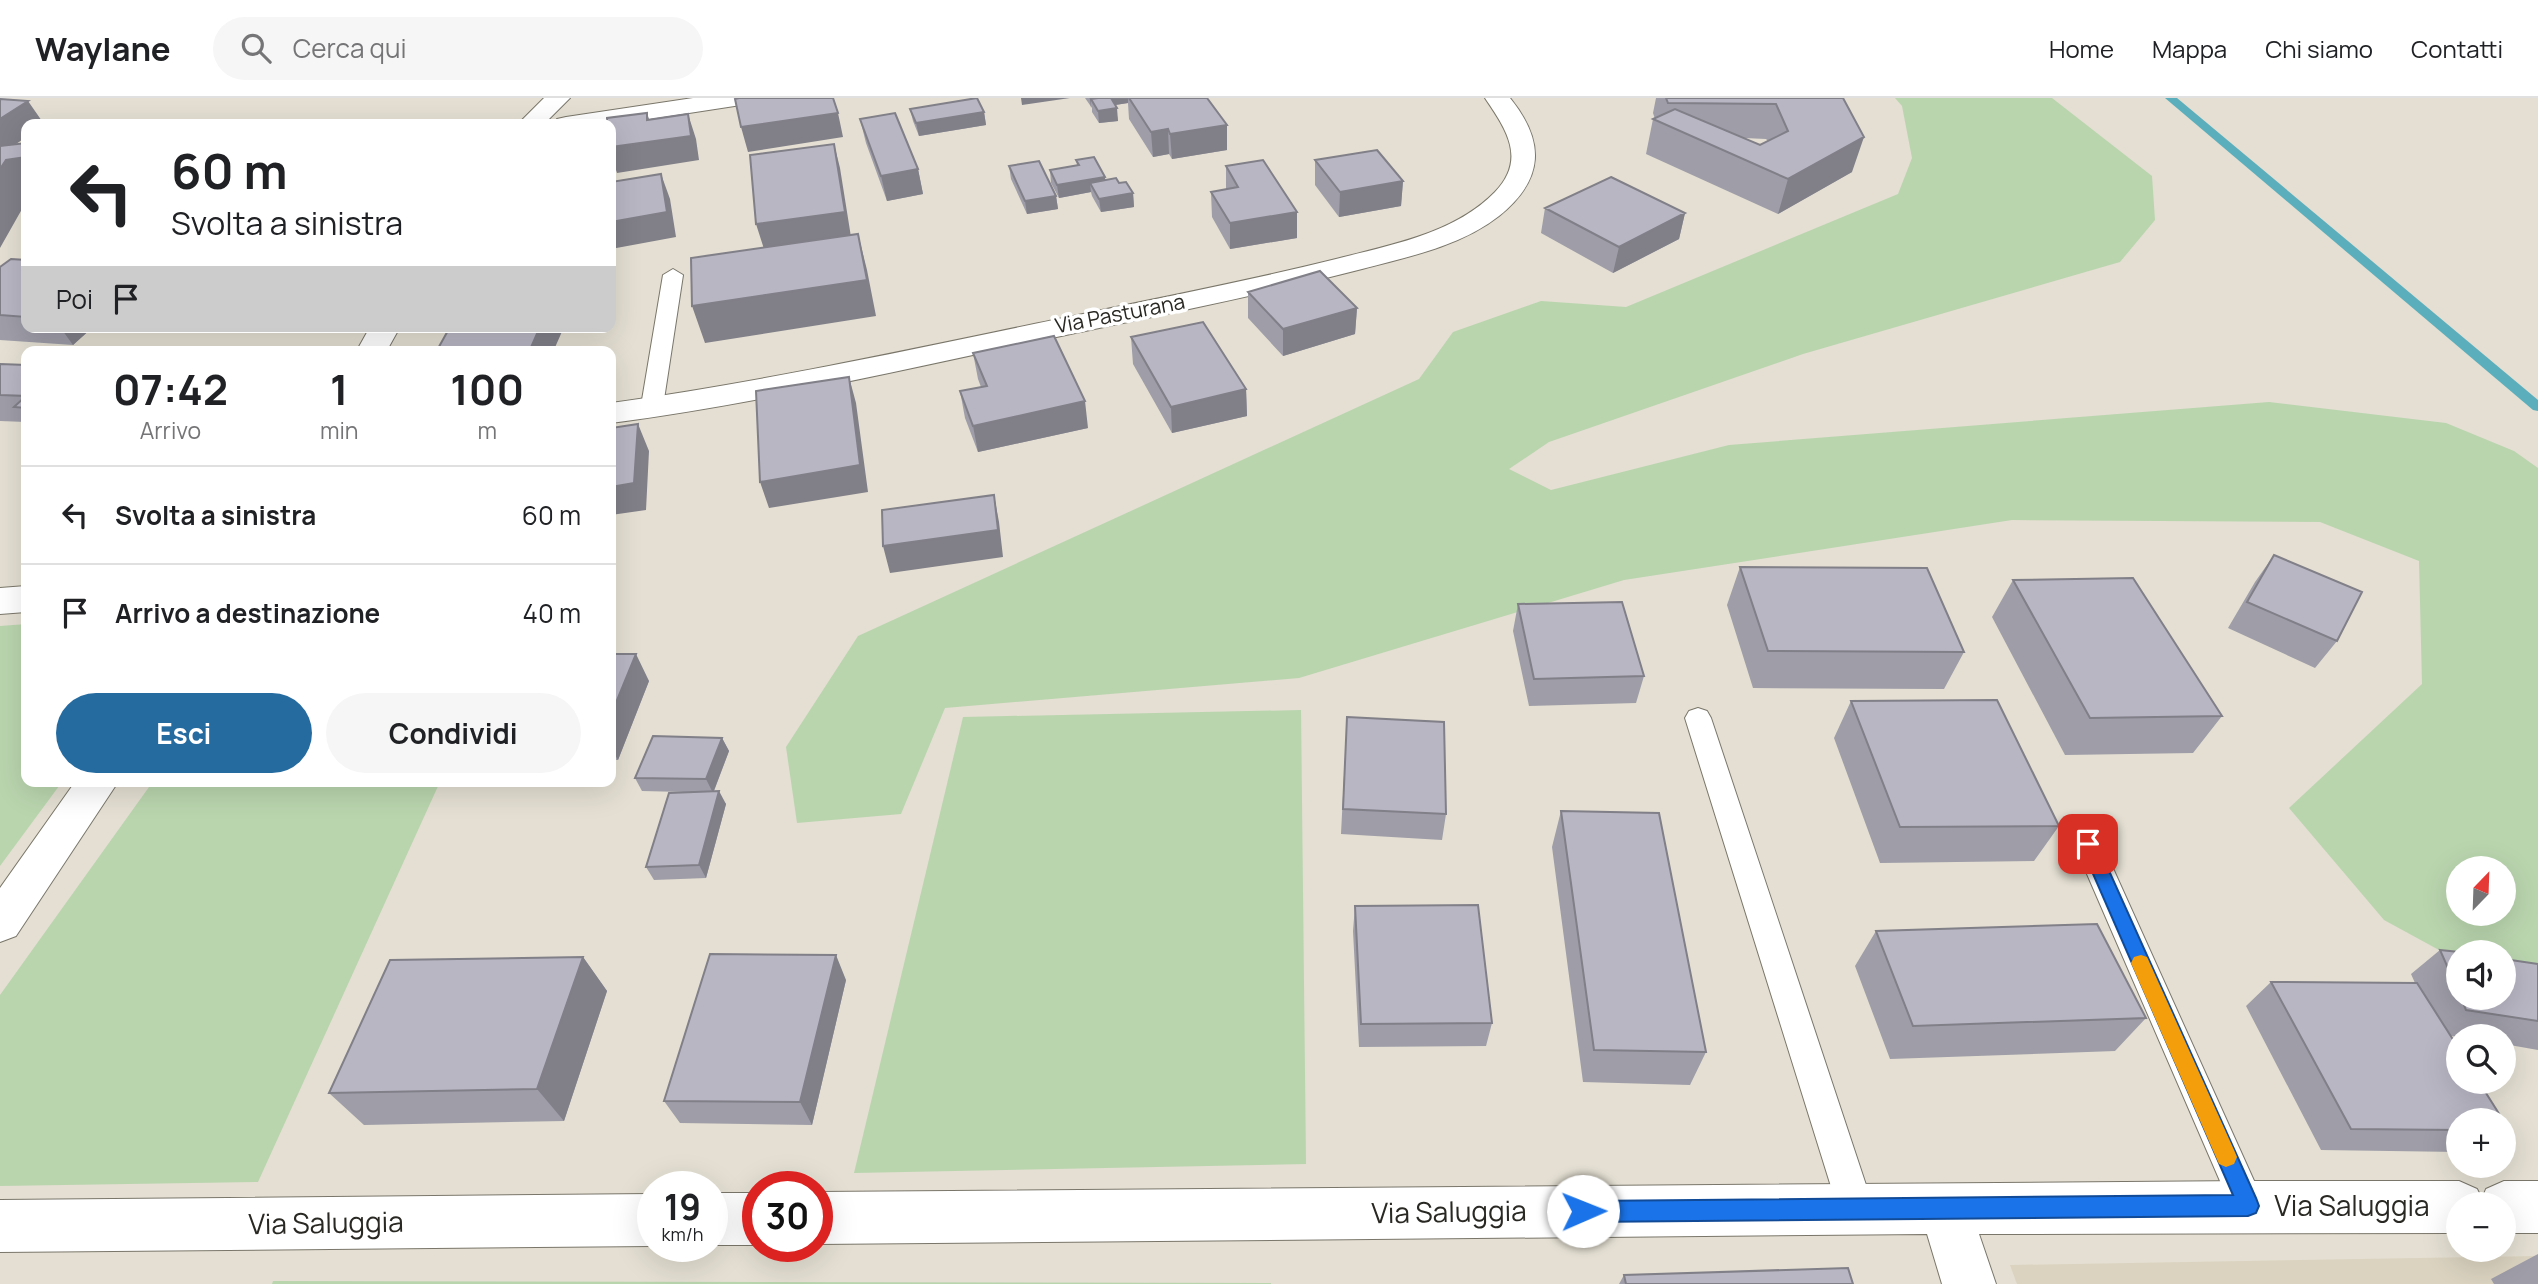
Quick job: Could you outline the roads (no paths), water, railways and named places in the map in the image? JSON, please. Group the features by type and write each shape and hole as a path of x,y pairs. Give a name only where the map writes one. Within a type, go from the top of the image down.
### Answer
{"street":[{"path":"535,119 558,98"},
{"path":"600,119 741,98"},
{"name":"Via Pasturana","path":"616,412 790,382 1289,280 1384,255 1435,238 1474,221 1491,209 1505,195 1520,171 1525,158 1523,135 1516,120 1497,98"},
{"path":"0,601 21,600"},
{"path":"0,923 95,787"},
{"name":"Via Saluggia","path":"833,1218 1945,1208 2446,1207"},
{"path":"2516,1207 2538,1207"},
{"path":"1945,1208 1969,1284"},
{"name":"Via Saluggia","path":"0,1226 637,1220"}],"lane":[{"path":"652,406 673,275"},
{"path":"1698,718 1856,1209"},
{"path":"2088,844 2248,1206"}],"waterway":[{"path":"2170,98 2538,407"}]}
